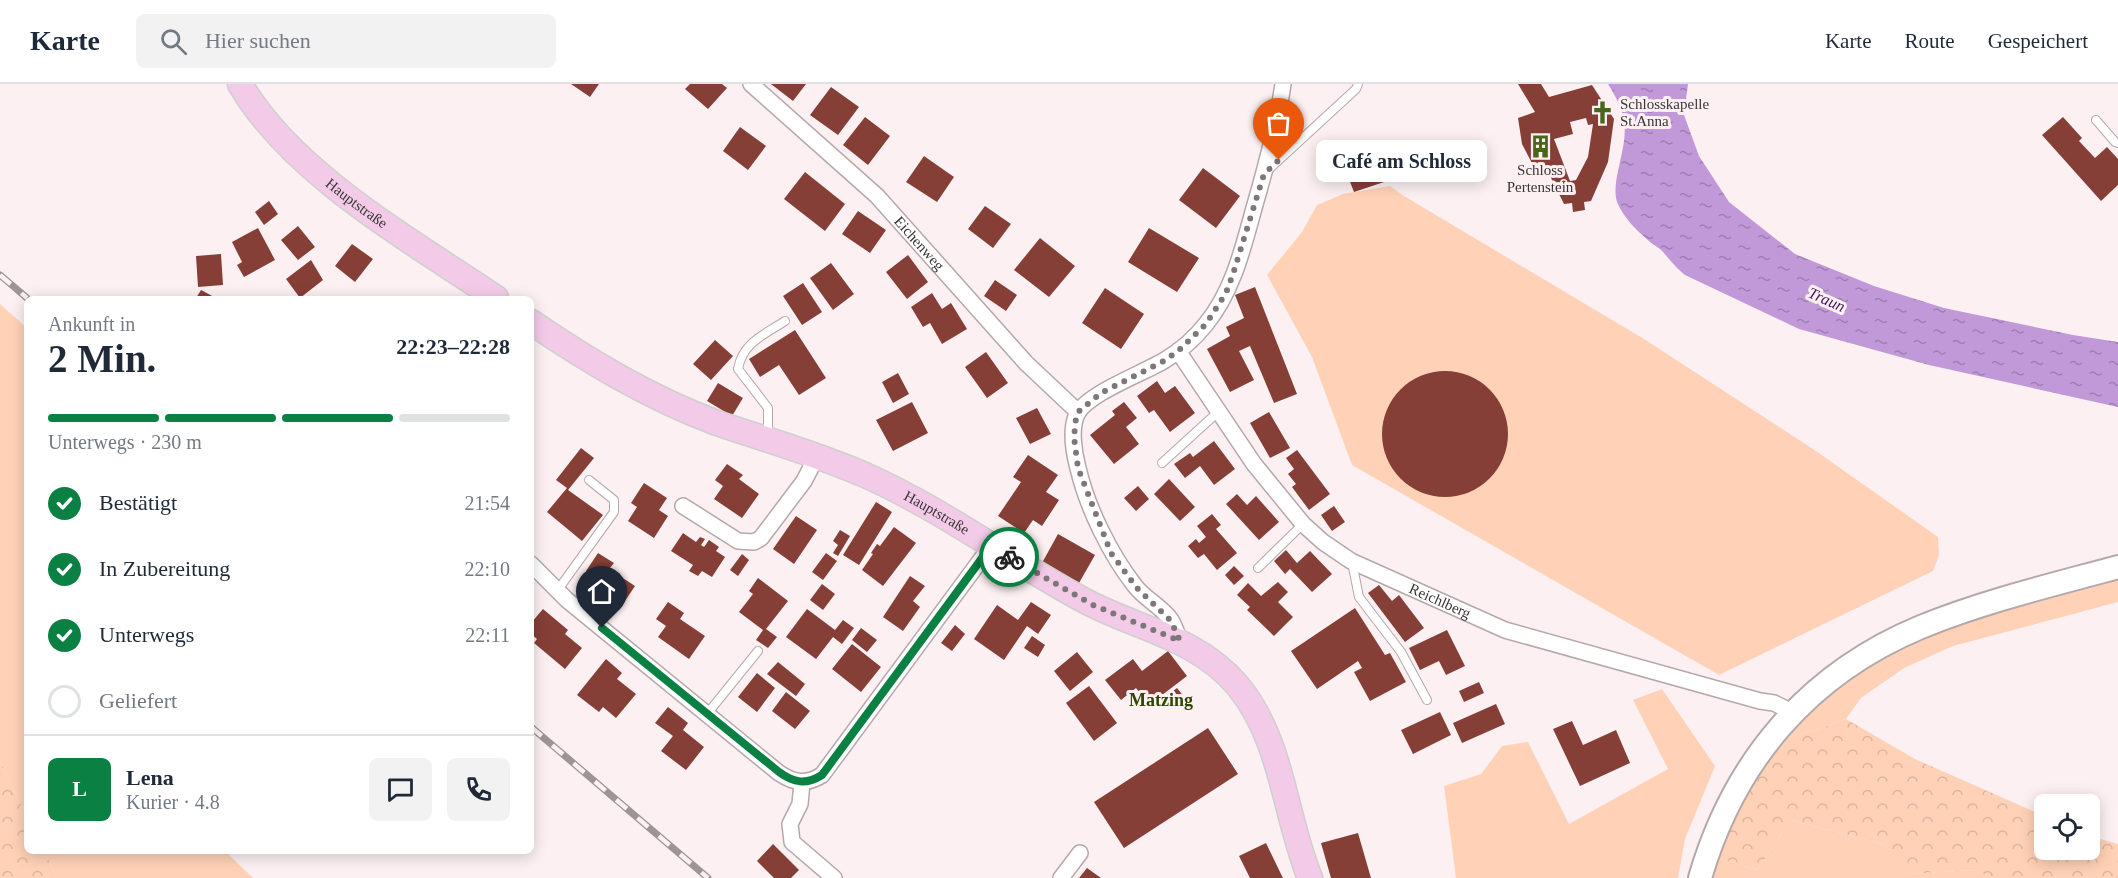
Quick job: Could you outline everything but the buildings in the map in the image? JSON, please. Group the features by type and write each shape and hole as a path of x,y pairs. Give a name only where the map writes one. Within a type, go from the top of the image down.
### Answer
{"main road":[{"name":"Hauptstraße","path":"240,84 260,113 312,168 362,207 493,296"},
{"name":"Hauptstraße","path":"534,324 582,357 642,390 717,423 817,456 880,483 1093,605 1180,641 1208,658 1237,685 1262,722 1276,759 1296,838 1310,878"},
{"path":"1700,878 1707,852 1737,786 1754,758 1792,712 1843,671 1873,651 1921,627 2011,596 2118,567"}],"street":[{"name":"Eichenweg","path":"751,84 877,196 1026,363 1078,412"},
{"path":"1180,641 1171,621 1137,588 1111,553 1078,468 1074,437 1078,412 1101,393 1164,361 1178,351 1206,324 1226,293 1264,174 1283,84"},
{"name":"Reichlberg","path":"1178,351 1254,464 1303,524 1323,542 1352,561 1505,630 1774,703 1792,712"},
{"path":"683,506 738,541 754,542 761,538 804,481 817,456"},
{"path":"534,567 557,591 779,772 790,780 802,783 822,775 991,546"},
{"path":"802,783 801,804 790,825 792,842 834,878"},
{"path":"1061,878 1080,854"}],"lane":[{"path":"1264,174 1356,89 1358,84"},
{"path":"2096,120 2118,143"},
{"path":"765,438 768,428 768,408 738,369 740,358 746,347 785,321"},
{"path":"1162,463 1218,412"},
{"path":"557,591 614,512 614,500 589,480"},
{"path":"1258,568 1303,524"},
{"path":"1352,561 1359,597 1401,652 1426,700"},
{"path":"707,714 758,651"}],"green space":[{"path":"1390,186 1644,339 1813,449 1938,537 1939,555 1933,571 1719,675 1352,465 1312,357 1267,275 1302,232 1317,205 1343,194"},
{"path":"0,304 24,325 24,810 0,761"},
{"path":"2118,577 2118,602 1953,646 1904,668 1861,698 1846,719 1813,731 1780,739 1828,693 1899,645 2011,605"},
{"path":"1662,689 1715,766 1685,839 1678,878 1456,878 1444,786 1481,774 1502,746 1528,742 1569,824 1668,769 1633,700"},
{"path":"1846,719 1915,759 2034,812 2034,860 2100,860 2100,839 2118,844 2118,878 1993,878 1975,870 1907,874 1886,845 1791,820 1757,870 1718,858 1748,783 1780,739 1813,731"},
{"path":"0,761 24,810 24,854 45,854 57,878 0,878"},
{"path":"1791,820 1886,845 1907,874 1975,870 1993,878 1711,878 1718,858 1757,870"},
{"path":"45,854 228,854 253,878 57,878"}],"water":[{"name":"Traun","path":"1608,84 1688,84 1684,115 1699,156 1729,202 1795,254 1874,286 1944,308 2118,342 2118,407 1929,365 1799,329 1685,275 1635,228 1617,202 1616,182 1625,126 1620,107"}],"railway":[{"path":"0,275 25,296"},
{"path":"534,730 708,878"}],"way so far":[{"path":"1009,557 1093,605 1180,641 1171,621 1137,588 1111,553 1078,468 1074,437 1076,418 1078,412 1101,393 1164,361 1206,324 1226,293 1264,174 1279,160"}],"place":[{"name":"Schlosskapelle St.Anna","path":"1602,113"},
{"name":"Schloss Pertenstein","path":"1540,146"},
{"name":"Café am Schloss","path":"1279,160"}],"district":[{"name":"Matzing","path":"1161,700"}],"route":[{"path":"602,628 779,772 790,780 802,783 822,775 991,546 1009,557"}]}
